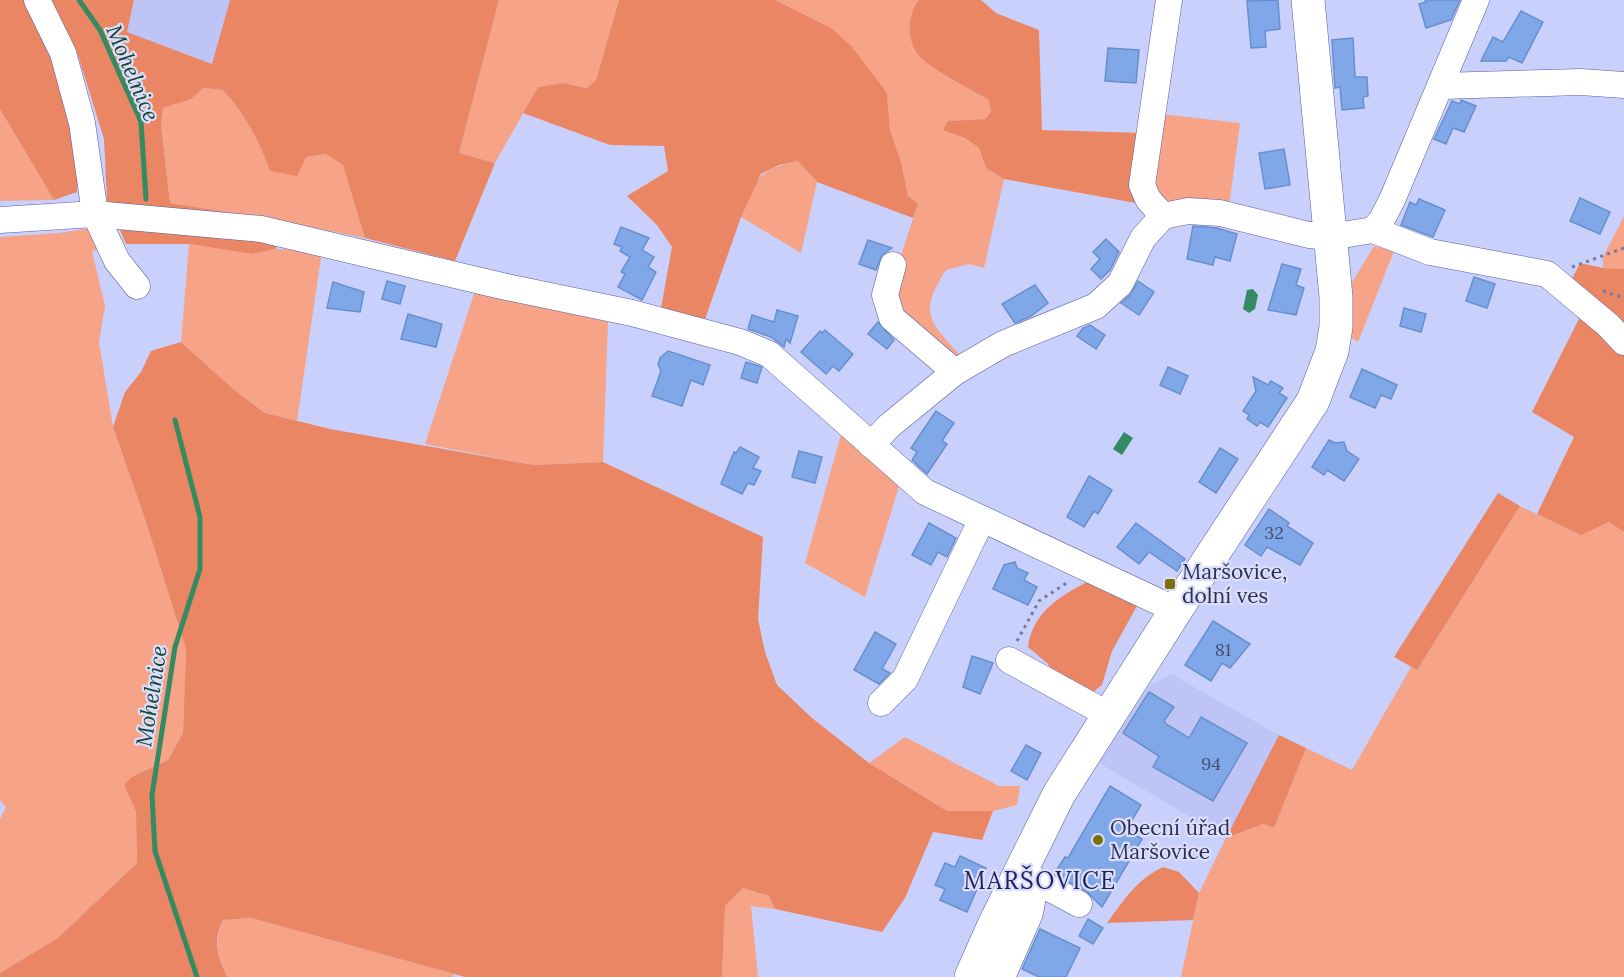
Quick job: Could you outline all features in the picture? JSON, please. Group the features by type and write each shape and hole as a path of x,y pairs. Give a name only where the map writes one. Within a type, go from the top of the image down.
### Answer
{"main road":[{"path":"971,977 1028,876 1059,794 1176,610 1293,433 1325,375 1336,327 1308,0"}],"street":[{"path":"37,0 63,52 79,113 95,214 117,261 137,285"},
{"path":"1163,216 1148,199 1142,185 1169,0"},
{"path":"1373,230 1381,221 1392,200 1476,0"},
{"path":"1441,86 1581,82 1624,85"},
{"path":"871,445 889,426 955,372 1003,344 1096,306 1120,284 1143,237 1163,216 1188,211 1220,213 1309,235 1330,237 1373,230 1430,252 1547,274 1600,318 1624,342"},
{"path":"0,220 95,214 261,229 502,286 632,313 740,342 769,354 925,492 1176,610"},
{"path":"893,265 885,296 892,318 955,372"},
{"path":"881,703 905,679 982,519"},
{"path":"1009,660 1109,716"},
{"path":"1028,876 1079,904"},
{"path":"1002,977 1030,913 1028,876"}],"path":[{"path":"1547,274 1624,248"},
{"path":"1009,660 1039,602 1069,581 1094,573"}],"shaded area":[{"path":"0,0 27,0 47,42 79,144 77,192 54,200 0,109"},
{"path":"48,0 134,0 127,32 212,64 230,0 499,0 459,153 495,163 455,261 365,238 343,165 326,154 306,157 297,176 270,171 251,128 231,99 223,90 203,88 191,99 163,108 161,124 170,203 276,220 276,249 252,254 189,244 126,244 107,200 104,139 76,49"},
{"path":"134,0 230,0 213,64 127,32"},
{"path":"499,0 619,0 596,80 588,88 563,83 538,87 495,163 459,153"},
{"path":"619,0 775,0 831,28 852,47 887,93 890,130 901,162 908,196 918,204 913,218 817,182 798,161 779,165 761,174 741,217 704,322 661,308 672,247 657,225 627,196 668,171 664,146 610,145 523,113 538,87 563,83 587,88 596,80"},
{"path":"775,0 919,0 912,13 909,28 915,51 933,68 989,100 991,112 985,119 948,121 944,130 965,138 979,148 986,168 1004,179 984,268 969,264 946,270 932,297 930,307 935,325 962,357 954,362 902,319 891,285 918,204 908,196 901,162 890,130 887,93"},
{"path":"919,0 981,0 996,13 1039,30 1042,130 1143,133 1141,204 1004,179 986,168 979,148 965,138 943,130 948,121 985,119 991,112 989,100 933,68 915,51 909,28 912,13"},
{"path":"203,88 223,90 231,99 251,128 270,171 306,157 326,154 344,165 365,238 276,220 170,203 161,124 163,108 191,99"},
{"path":"0,109 54,200 0,201"},
{"path":"1161,114 1240,123 1229,207 1167,206 1153,194"},
{"path":"798,161 817,182 801,253 741,217 759,178 773,168"},
{"path":"1624,216 1624,269 1603,268 1603,257"},
{"path":"92,228 100,249 92,251 105,306 99,342 113,427 186,649 183,733 168,760 124,785 136,812 137,863 58,938 0,973 0,819 6,807 0,800 0,237"},
{"path":"189,244 252,254 276,249 322,251 297,421 265,413 232,388 181,342"},
{"path":"1374,246 1394,251 1358,342 1348,336 1351,284"},
{"path":"1580,263 1603,268 1624,269 1624,532 1609,522 1581,535 1537,514 1574,437 1532,412 1579,319 1564,295"},
{"path":"476,288 608,322 603,462 534,465 425,444"},
{"path":"1253,289 1258,295 1255,309 1249,313 1243,309 1247,290"},
{"path":"181,342 232,388 265,413 330,429 534,465 603,462 763,537 758,619 765,652 777,685 812,718 869,763 947,811 993,811 982,840 933,832 905,898 882,932 775,909 769,896 743,888 725,906 722,977 465,977 251,918 223,920 217,942 227,977 0,977 0,973 58,938 137,863 136,812 124,785 132,777 168,760 183,733 186,649 113,427 125,392 141,372 151,351"},
{"path":"842,431 900,483 865,597 805,563"},
{"path":"1124,432 1133,438 1122,455 1113,449"},
{"path":"1498,493 1520,506 1417,670 1394,657"},
{"path":"1520,506 1581,535 1609,522 1624,532 1624,977 1181,977 1199,893 1226,838 1263,824 1274,828 1306,748 1352,770 1411,667 1417,670"},
{"path":"1089,581 1125,592 1137,606 1112,651 1102,685 1088,696 1058,678 1047,663 1028,647 1035,624 1050,606 1068,592"},
{"path":"1171,674 1279,735 1226,838 1099,763 1149,686"},
{"path":"1279,735 1306,748 1274,828 1263,824 1226,838"},
{"path":"905,737 999,786 1020,786 1017,805 993,811 947,811 869,763"},
{"path":"1163,867 1179,872 1199,893 1193,920 1107,923 1138,884"},
{"path":"743,888 769,896 775,909 751,906 758,977 722,977 725,906"},
{"path":"251,918 454,974 453,977 227,977 217,942 223,920"}],"building":[{"path":"1278,0 1280,29 1265,31 1266,47 1251,48 1247,1"},
{"path":"1425,0 1460,0 1451,20 1426,28 1419,4 1426,2"},
{"path":"1521,11 1543,22 1522,63 1509,57 1506,61 1481,61 1493,37 1503,42"},
{"path":"1353,38 1355,77 1367,77 1368,96 1363,97 1364,108 1342,110 1340,87 1335,88 1332,40"},
{"path":"1108,48 1139,50 1136,83 1105,81"},
{"path":"1461,100 1476,106 1464,132 1453,128 1446,144 1434,139 1452,101 1460,104"},
{"path":"1284,149 1290,185 1265,189 1259,153"},
{"path":"1580,198 1610,212 1600,234 1570,221"},
{"path":"1419,199 1445,210 1433,237 1401,225 1410,202 1416,205"},
{"path":"1193,226 1217,228 1237,234 1230,261 1215,257 1213,265 1187,259"},
{"path":"621,227 649,238 642,250 654,257 648,267 656,272 642,300 618,287 625,274 621,272 630,257 620,251 622,247 614,244"},
{"path":"1106,239 1119,252 1110,270 1101,279 1091,269 1100,259 1093,252"},
{"path":"868,240 892,248 882,255 876,270 859,264"},
{"path":"1282,264 1301,269 1296,285 1304,288 1296,315 1268,310"},
{"path":"1474,277 1495,284 1487,308 1466,301"},
{"path":"387,281 405,286 400,304 382,299"},
{"path":"1138,281 1154,292 1139,315 1121,303 1130,295"},
{"path":"333,282 364,292 360,312 327,308"},
{"path":"1035,285 1048,303 1031,316 1015,323 1002,304"},
{"path":"1404,308 1426,314 1421,332 1400,326"},
{"path":"777,310 798,316 790,343 786,339 784,347 771,337 748,329 752,315 774,322"},
{"path":"408,314 442,324 436,347 401,339"},
{"path":"878,322 894,340 887,349 868,334"},
{"path":"1090,325 1105,335 1096,349 1077,336 1083,328"},
{"path":"825,330 853,354 839,371 833,366 826,374 801,352 820,331 822,333"},
{"path":"668,351 710,365 703,385 691,380 682,406 652,396 661,371 658,364 660,358"},
{"path":"746,362 762,367 757,383 741,378"},
{"path":"1168,367 1188,376 1180,394 1160,385"},
{"path":"1362,369 1397,385 1391,399 1381,395 1375,408 1350,397"},
{"path":"1253,377 1268,385 1271,381 1283,388 1279,393 1287,398 1268,427 1260,422 1257,426 1247,419 1249,415 1243,411 1256,391"},
{"path":"936,411 954,423 942,441 947,444 927,474 912,460 917,452 911,448"},
{"path":"1329,440 1335,443 1344,442 1347,451 1359,459 1344,481 1327,470 1324,475 1312,467"},
{"path":"740,447 759,457 753,468 761,471 754,485 748,483 742,494 721,484 734,452 736,453"},
{"path":"1220,448 1238,459 1216,493 1199,482"},
{"path":"799,451 822,457 815,483 792,477"},
{"path":"1089,476 1112,490 1098,514 1094,511 1084,527 1067,517"},
{"path":"1269,509 1289,523 1287,526 1313,543 1300,565 1267,547 1261,556 1245,545"},
{"path":"929,523 956,538 947,557 938,552 931,565 912,555"},
{"path":"1136,523 1185,559 1177,571 1149,552 1139,564 1117,547"},
{"path":"1015,562 1017,568 1028,573 1024,580 1037,587 1028,605 993,589 1004,565"},
{"path":"1213,621 1250,644 1230,668 1222,663 1211,681 1185,665"},
{"path":"875,632 896,644 882,669 890,673 879,684 854,670"},
{"path":"972,656 993,663 980,694 963,687"},
{"path":"1149,692 1174,707 1164,721 1189,738 1201,717 1247,743 1213,801 1153,767 1159,756 1123,733"},
{"path":"1026,745 1041,753 1027,780 1011,771"},
{"path":"1110,786 1141,805 1126,830 1142,839 1102,907 1086,891 1054,874 1065,857 1068,858"},
{"path":"960,856 986,868 967,912 940,900 945,889 935,885 945,863 955,867"},
{"path":"1088,919 1103,928 1093,944 1079,936"},
{"path":"1040,929 1080,948 1066,977 1039,977 1022,969"}],"waterway":[{"name":"Mohelnice","path":"79,0 100,30 141,122 146,199"},
{"name":"Mohelnice","path":"175,420 200,517 200,569 175,647 152,795 155,851 197,977"}],"place":[{"name":"Maršovice, dolní ves","path":"1170,584"},
{"name":"Obecní úřad Maršovice","path":"1098,840"}],"district":[{"name":"MARŠOVICE","path":"1040,881"}]}
